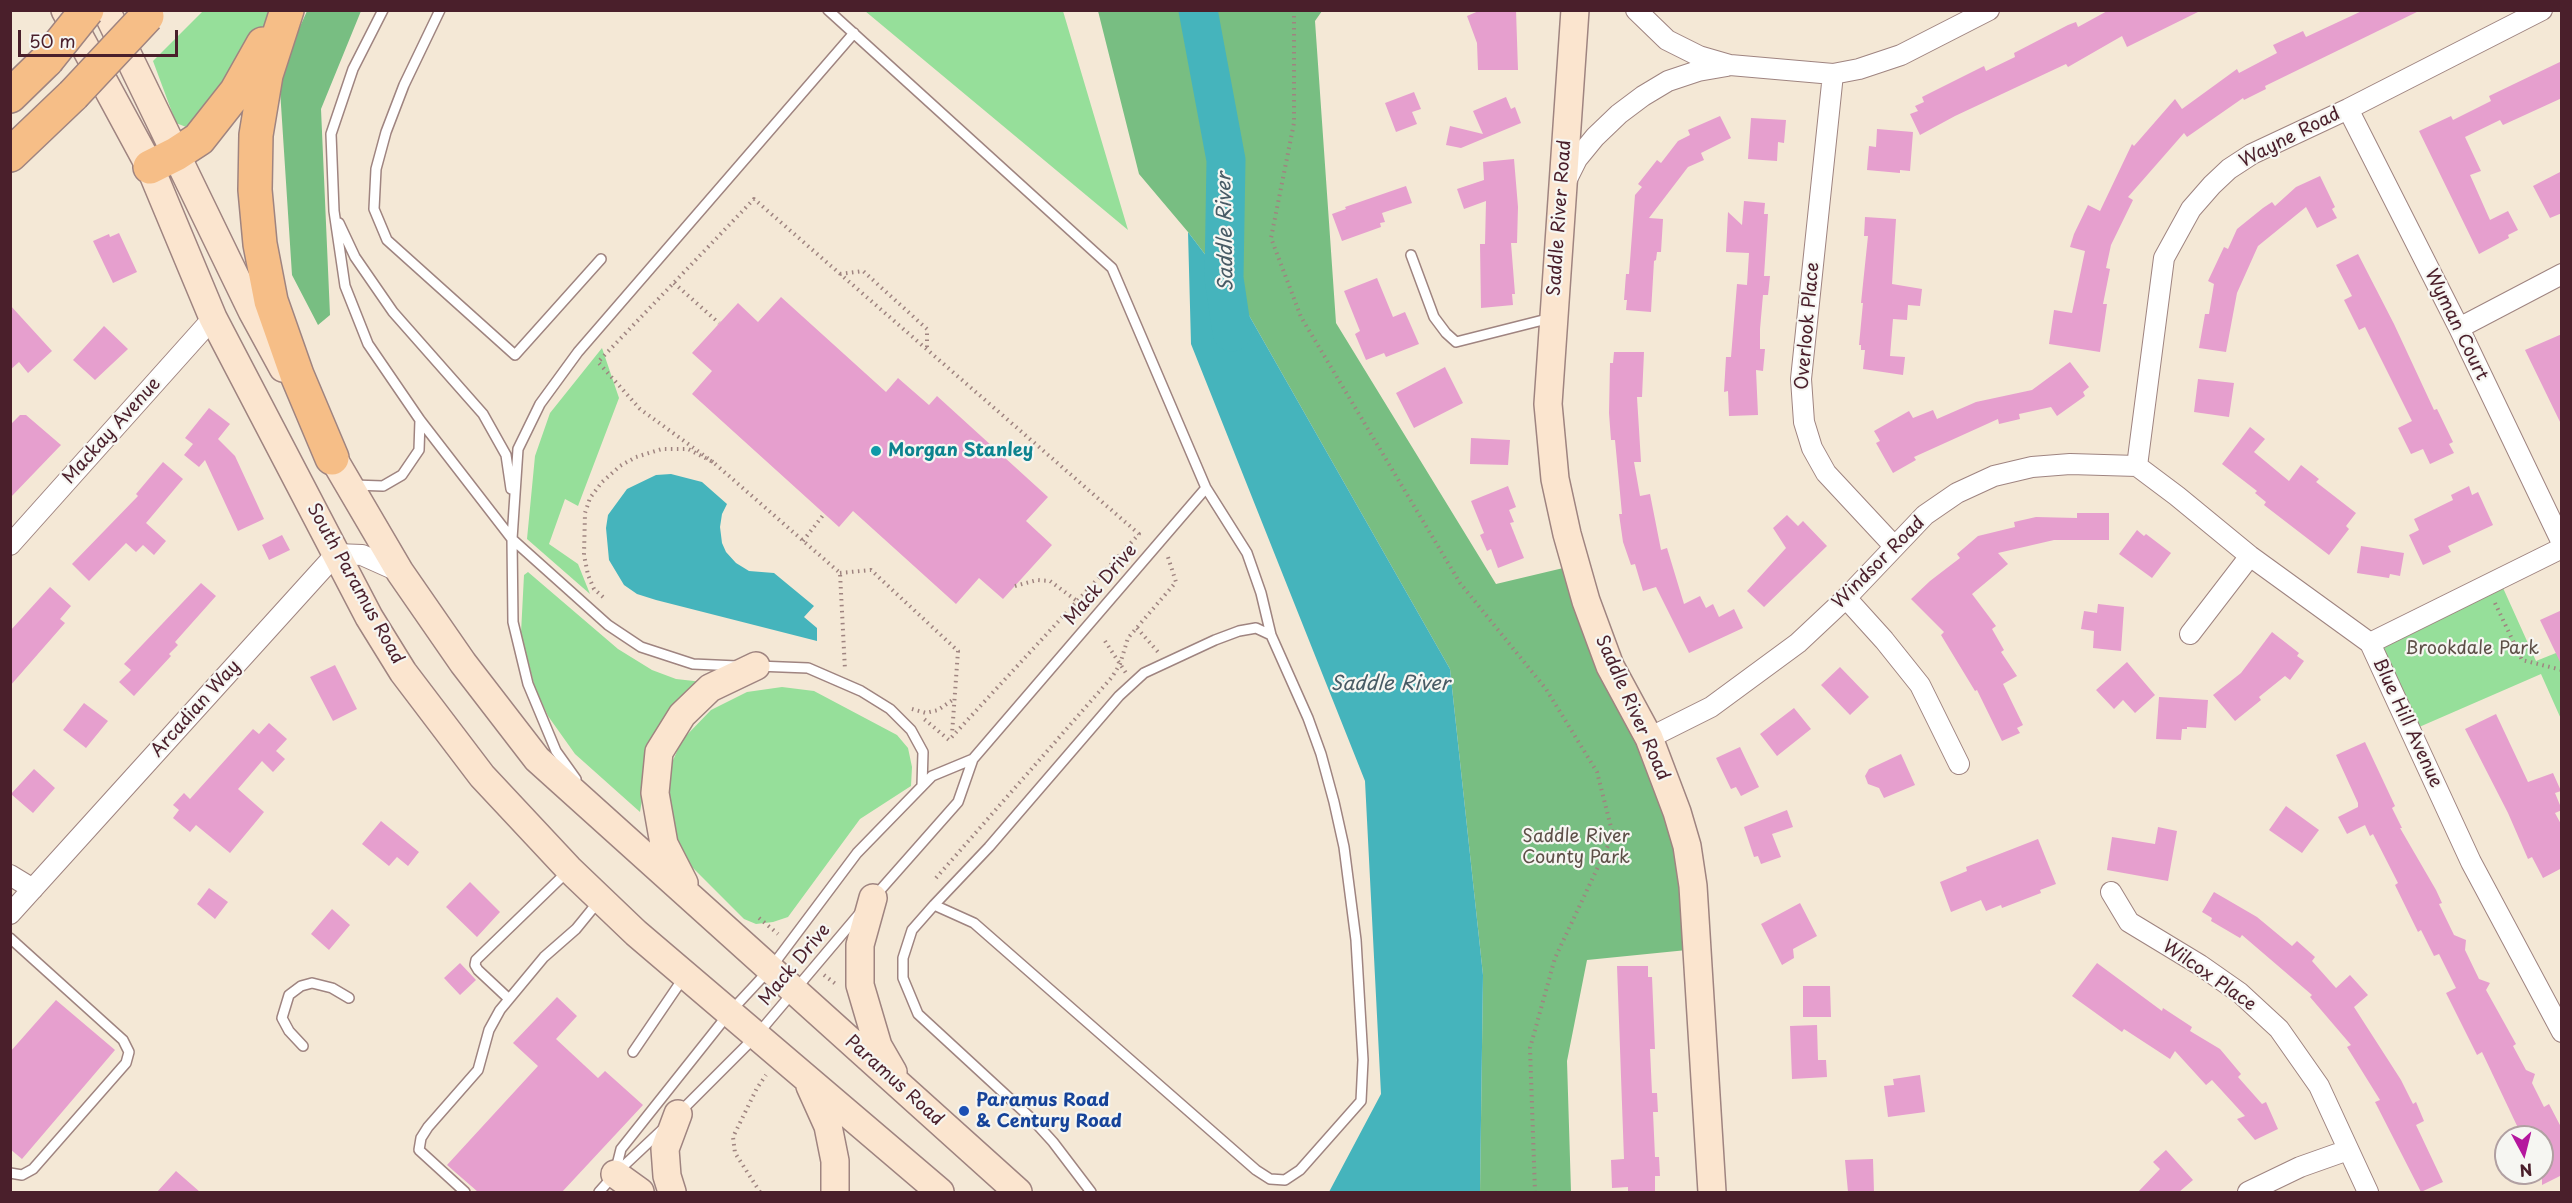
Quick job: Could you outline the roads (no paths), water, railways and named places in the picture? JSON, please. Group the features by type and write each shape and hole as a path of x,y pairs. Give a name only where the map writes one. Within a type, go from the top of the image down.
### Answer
{"highway":[{"path":"10,96 47,60 87,10"},
{"path":"163,160 199,139 236,92 281,10"},
{"path":"287,10 266,75 256,135 255,190 260,244 271,301 297,375 340,471"},
{"path":"10,155 73,94 149,13"}],"main road":[{"path":"65,10 163,160 252,311 340,471 400,572 463,663 537,759 770,969"},
{"path":"106,10 163,160"},
{"name":"Saddle River Road","path":"1575,10 1548,404 1555,479 1567,534 1586,601 1610,666 1649,738 1677,812 1687,846 1693,886 1712,1192"},
{"name":"South Paramus Road","path":"163,160 213,318 369,617 403,672 482,776 570,869 685,975 730,1012"},
{"path":"691,897 664,844 655,793 658,752 682,715 710,688 756,666"},
{"path":"873,898 860,945 860,985 878,1046 900,1086"},
{"name":"Paramus Road","path":"770,969 1018,1192"},
{"path":"730,1012 940,1192"},
{"path":"808,1080 828,1126 835,1161 835,1192"},
{"path":"672,1192 667,1176 665,1149 678,1114"},
{"path":"607,1183 640,1192"}],"street":[{"path":"1636,10 1667,40 1699,56 1730,65 1833,74 1859,69 1901,55 1989,10"},
{"name":"Wayne Road","path":"2137,466 2164,258 2191,209 2229,169 2252,154 2348,109 2542,10"},
{"path":"1562,189 1577,159 1595,137 1619,114 1643,96 1668,81 1698,71 1730,65"},
{"name":"Overlook Place","path":"1833,74 1801,379 1803,422 1812,448 1826,473 1843,495 1894,546"},
{"name":"Wyman Court","path":"2348,109 2459,328 2562,543"},
{"path":"2459,328 2562,274"},
{"name":"Mackay Avenue","path":"10,545 213,318"},
{"name":"Windsor Road","path":"1649,738 1712,707 1797,643 1846,598 1925,515 1957,493 1994,476 2032,467 2070,464 2137,466"},
{"name":"Blue Hill Avenue","path":"2137,466 2250,556 2370,643 2471,862 2559,1018"},
{"path":"2370,643 2562,548"},
{"path":"336,554 362,555 400,572"},
{"name":"Arcadian Way","path":"10,914 336,554"},
{"path":"2190,634 2250,556"},
{"path":"1846,598 1920,685 1959,764"},
{"path":"10,875 33,889"},
{"name":"Wilcox Place","path":"2111,892 2129,922 2200,965 2240,993 2279,1029 2319,1086 2368,1192"},
{"path":"2248,1192 2300,1167 2348,1150"}],"lane":[{"path":"383,10 353,69 331,134 334,211 345,286 368,344 420,420 512,539 608,625 641,647 693,664 808,668 861,691 890,709 911,730 923,752 922,786"},
{"path":"440,10 404,85 386,132 376,169 374,209 387,240 515,355 601,259"},
{"path":"828,10 1112,268 1206,488 1247,553 1261,593 1271,635 1308,718 1321,754 1344,847 1356,940 1363,1060 1361,1101 1300,1170 1285,1180 1270,1179 1256,1170 974,923 933,905"},
{"path":"603,818 556,752 528,684 513,622 512,539 518,449 540,404 578,352 854,33"},
{"path":"334,211 354,257 393,312 483,414 506,455 514,507"},
{"path":"1411,255 1434,317 1456,342 1554,318"},
{"path":"340,471 383,486 402,475 419,450 420,420"},
{"name":"Mack Drive","path":"607,1183 756,1036 958,802 973,759 1206,488"},
{"path":"1091,1192 1033,1120 918,1014 903,978 903,958 912,930 989,846 1119,696 1144,673 1239,631 1256,628 1271,635"},
{"name":"Mack Drive","path":"607,1183 621,1149 730,1012 770,969 857,853 932,776 973,759"},
{"path":"509,999 478,970 475,966 476,960 570,869"},
{"path":"465,1192 418,1150 418,1145 429,1127 480,1066 489,1030 500,1010 544,957 576,929 600,899"},
{"path":"10,938 123,1040 129,1052 126,1063 33,1169 22,1175 10,1173"},
{"path":"633,1052 685,975"},
{"path":"303,1046 289,1031 282,1018 289,995 301,986 312,983 332,988 349,998"}],"water":[{"name":"Saddle River","path":"1188,232 1242,303 1450,669 1483,975 1480,1192 1329,1192 1381,1094 1365,781 1191,344"},
{"path":"671,474 702,482 727,504 722,514 720,527 726,552 736,563 749,571 774,573 814,606 804,617 817,628 817,641 656,600 637,594 624,585 609,560 606,528 608,515 627,489 656,475"}],"waterway":[{"name":"Saddle River","path":"1198,10 1226,160 1224,278 1232,332"}],"place":[{"name":"Morgan Stanley","path":"876,451"},
{"name":"Paramus Road & Century Road","path":"964,1111"}],"park label":[{"name":"Brookdale Park","path":"2472,649"},
{"name":"Saddle River County Park","path":"1576,847"}]}
